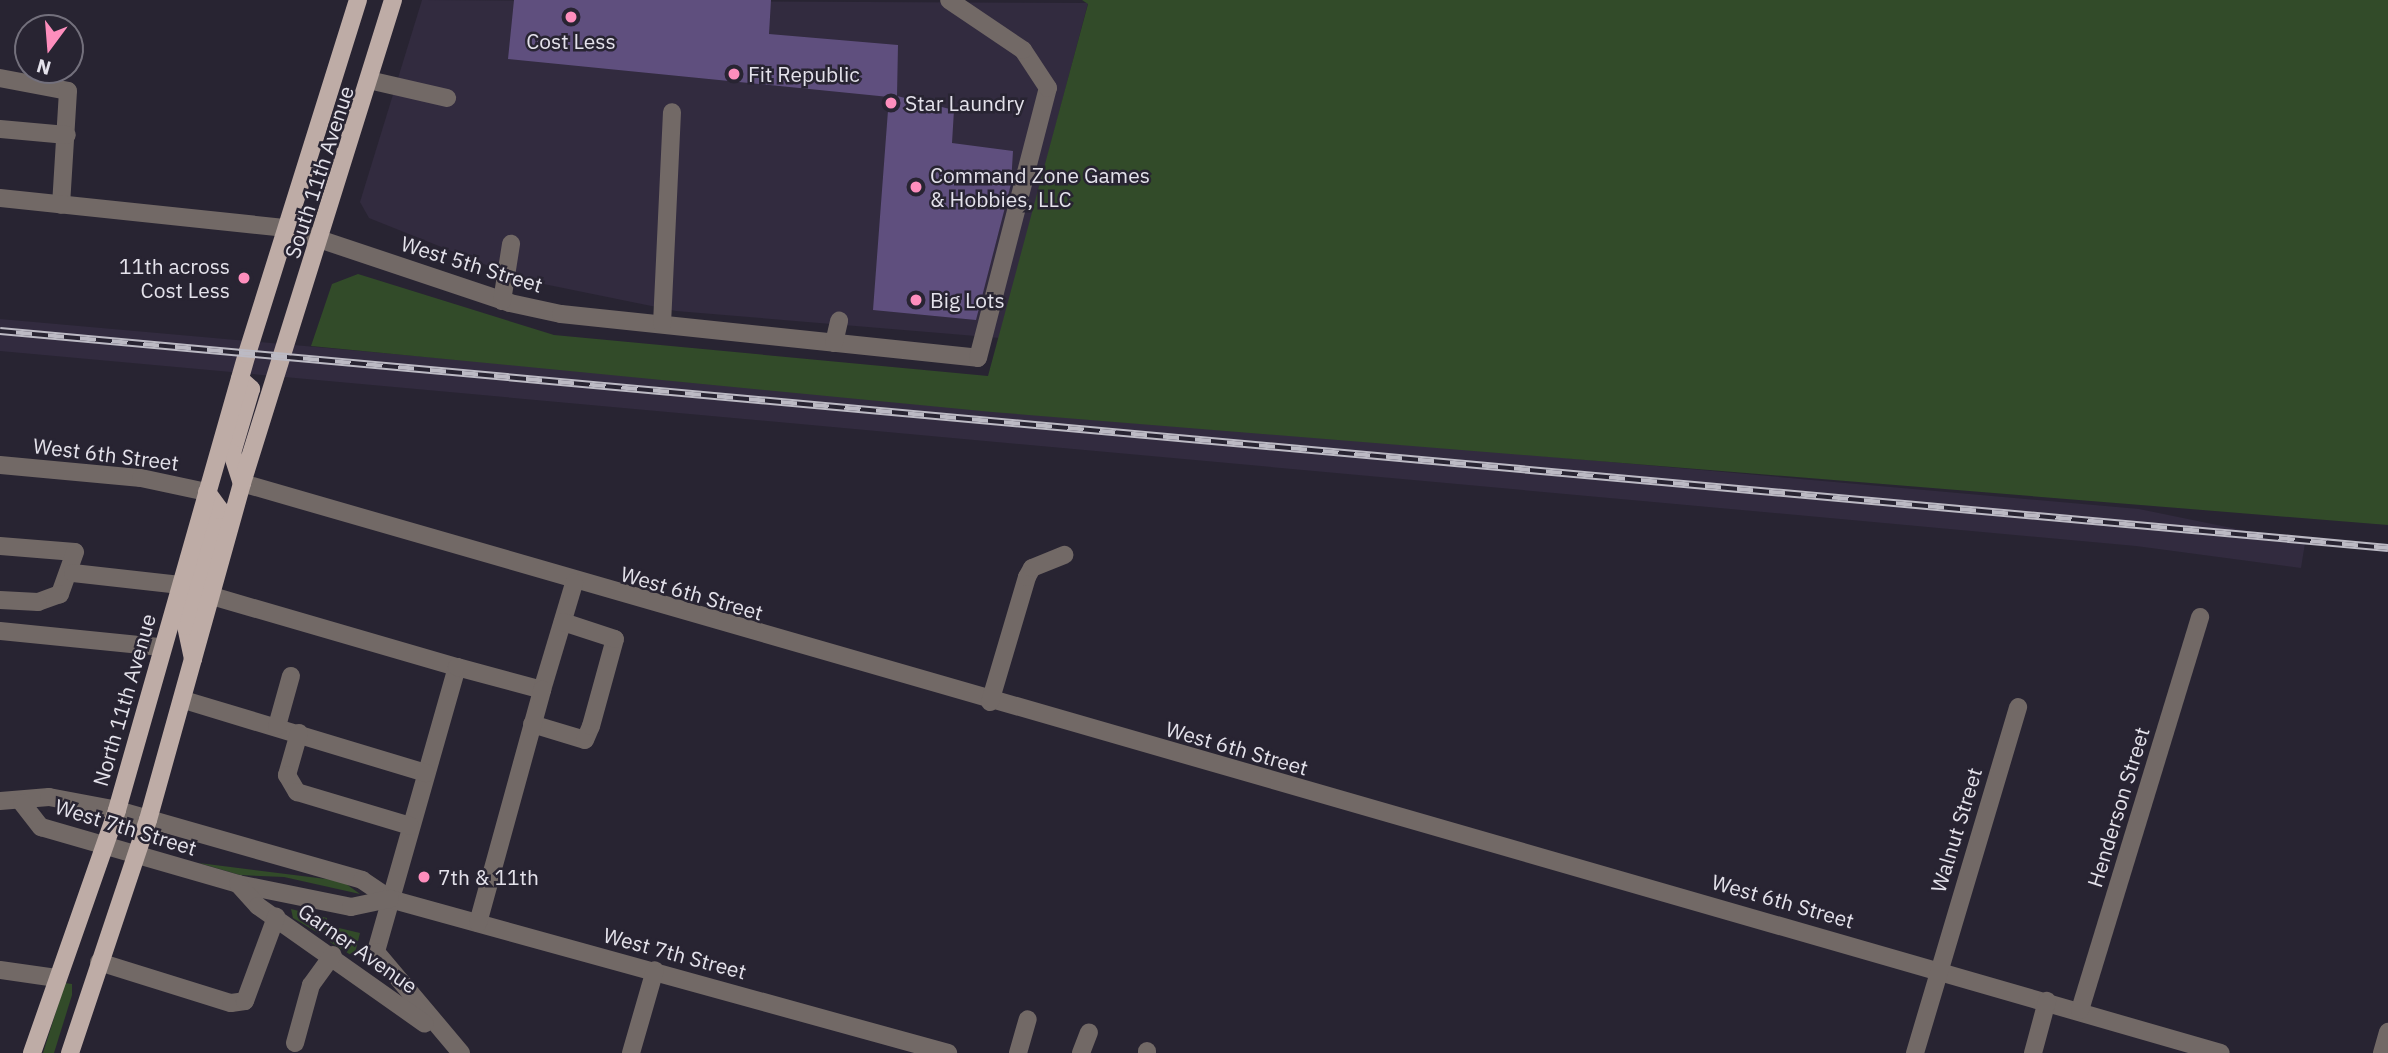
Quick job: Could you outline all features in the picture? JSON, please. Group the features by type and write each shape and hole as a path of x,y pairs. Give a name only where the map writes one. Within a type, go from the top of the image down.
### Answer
{"main road":[{"name":"South 11th Avenue","path":"247,354 358,0"},
{"name":"South 11th Avenue","path":"242,482 373,81 393,0"},
{"name":"North 11th Avenue","path":"32,1053 103,843 117,810 247,354"},
{"path":"70,1053 148,820 184,700 242,482 232,453 251,389 240,379"},
{"path":"194,662 186,626 220,510 206,492"}],"street":[{"name":"West 5th Street","path":"0,198 286,228 502,301 662,324 978,358 1048,88 1023,50 949,0"},
{"path":"0,78 68,91 61,205"},
{"path":"373,81 447,98"},
{"path":"662,324 672,113"},
{"path":"0,129 67,135"},
{"path":"502,301 511,244"},
{"path":"834,343 839,321"},
{"name":"West 6th Street","path":"0,465 164,481 206,492"},
{"name":"West 6th Street","path":"242,482 574,583 1938,968 2221,1053"},
{"path":"0,546 75,552 73,573 50,600 0,600"},
{"path":"990,702 1027,577 1032,568 1064,555"},
{"path":"73,573 180,585"},
{"path":"478,923 532,724 574,583"},
{"path":"212,596 542,690"},
{"name":"Henderson Street","path":"2080,1010 2200,617"},
{"path":"532,724 585,740 591,726 615,639 563,622"},
{"path":"0,631 162,647"},
{"path":"390,899 457,667"},
{"path":"277,726 291,676"},
{"path":"184,700 426,773"},
{"name":"Walnut Street","path":"1915,1053 1938,968 2018,707"},
{"path":"299,733 287,775 298,792 410,826"},
{"name":"West 7th Street","path":"0,801 22,803 50,797 117,810 362,880 390,899 655,970 896,1046 948,1053"},
{"name":"West 7th Street","path":"22,803 41,827 238,884 351,907 390,899"},
{"name":"Garner Avenue","path":"238,884 276,917 333,955 458,1049"},
{"name":"Garner Avenue","path":"390,899 379,960 458,1049"},
{"path":"99,962 231,1003 245,1001 276,917"},
{"path":"295,1043 311,985 333,955"},
{"path":"0,970 56,978"},
{"path":"631,1053 655,970"},
{"path":"2032,1053 2047,1001"},
{"path":"1018,1053 1028,1019"},
{"path":"1081,1053 1089,1032"},
{"path":"2382,1053 2388,1032"}],"shaded area":[{"path":"422,0 1088,3 1000,338 676,311 524,280 369,218 360,202"},
{"path":"0,319 2139,509 2305,543 2301,568 2136,546 0,351"}],"green space":[{"path":"1082,0 2388,0 2388,525 992,412 311,346 332,284 358,274 554,335 988,376 1088,4"},
{"path":"199,863 342,881 360,894 284,877 240,875"},
{"path":"291,909 327,918 327,928 320,934 293,918"},
{"path":"339,928 360,933 354,957 330,942"},
{"path":"65,983 72,984 72,995 54,1053 43,1053"}],"building":[{"path":"514,0 771,0 769,34 898,45 897,96 954,110 952,143 1013,151 1011,184 976,320 873,310 889,97 508,59"}],"railway":[{"path":"0,331 2388,548"}],"place":[{"name":"Cost Less","path":"571,17"},
{"name":"Fit Republic","path":"734,74"},
{"name":"Star Laundry","path":"891,103"},
{"name":"Command Zone Games & Hobbies, LLC","path":"916,187"},
{"name":"11th across Cost Less","path":"244,278"},
{"name":"Big Lots","path":"916,300"},
{"name":"7th & 11th","path":"424,877"}]}
